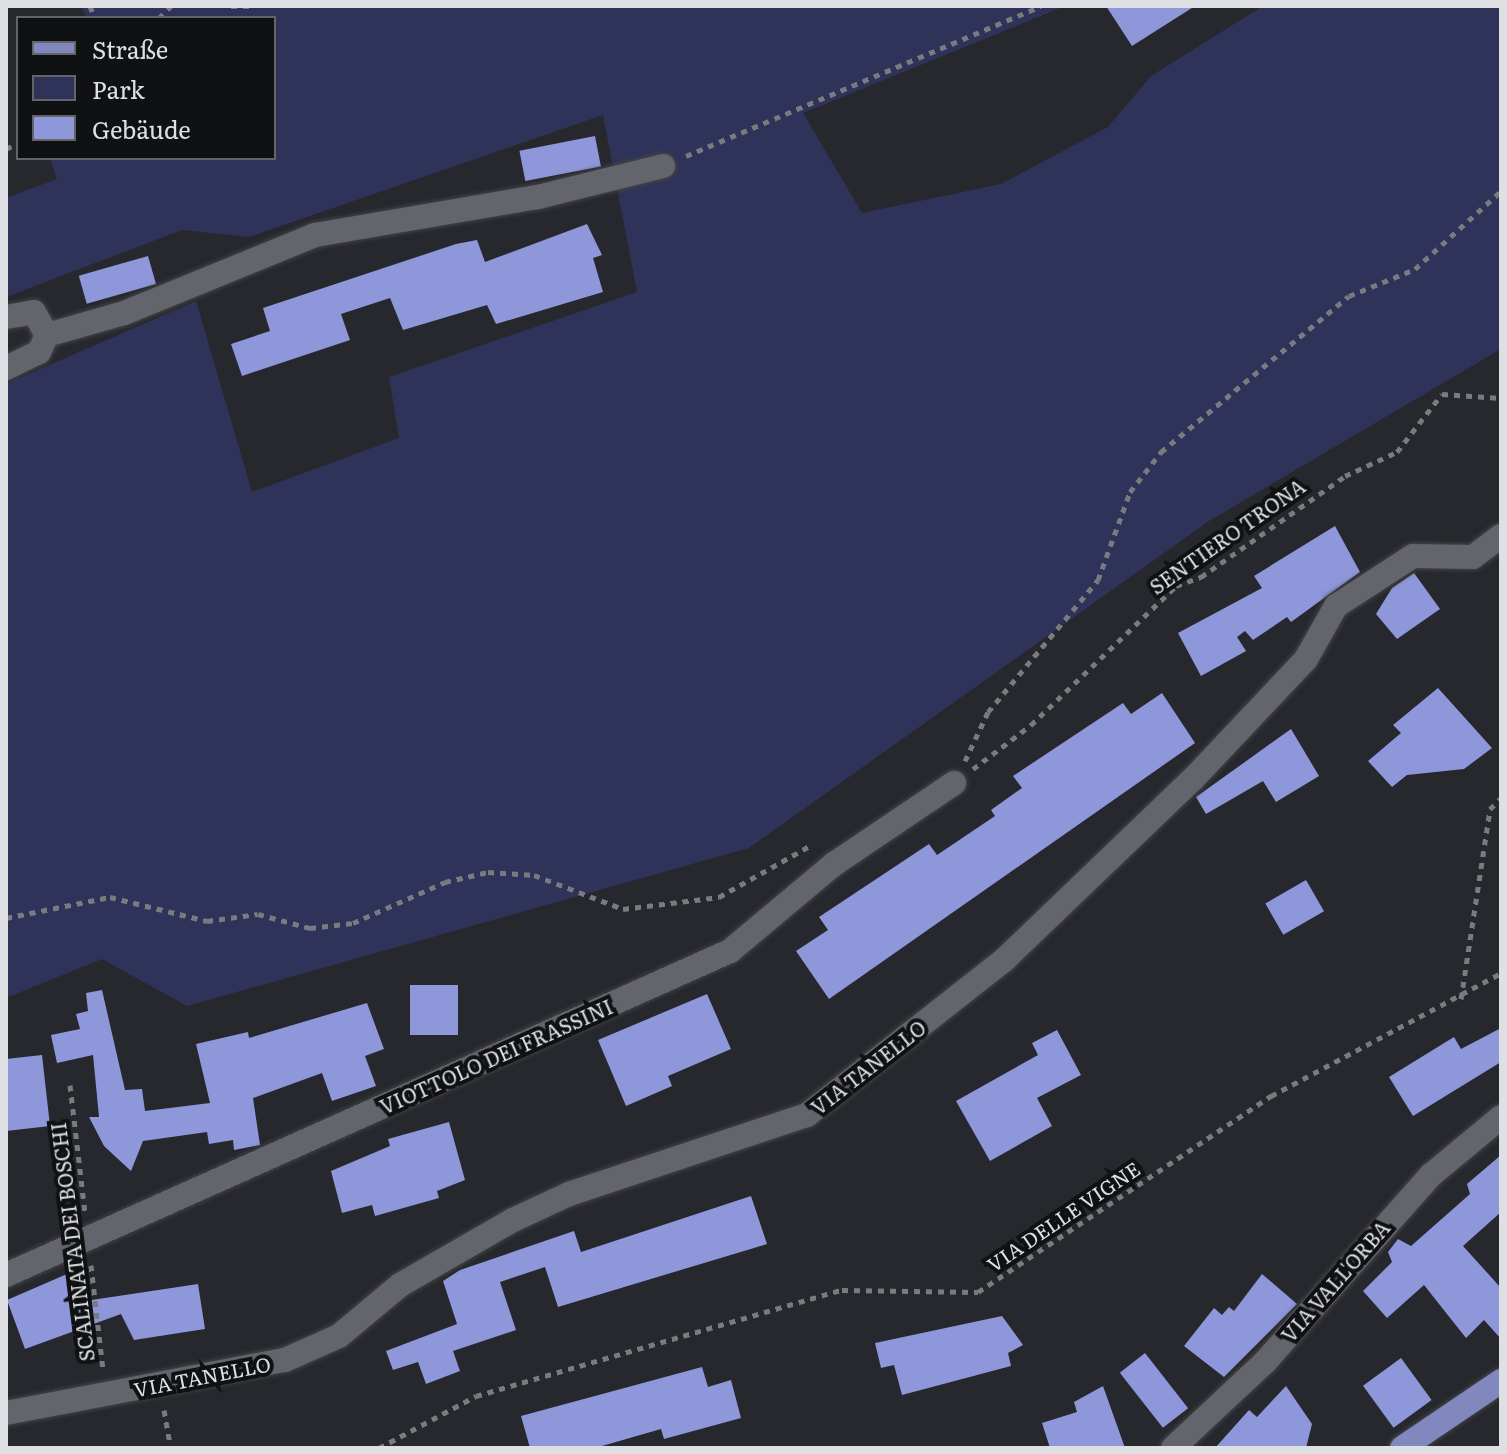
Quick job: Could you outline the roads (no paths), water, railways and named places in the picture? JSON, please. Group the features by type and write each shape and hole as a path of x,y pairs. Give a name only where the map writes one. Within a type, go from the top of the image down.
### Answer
{"main road":[{"path":"1402,1448 1501,1381"}],"street":[{"path":"6,368 39,352 47,335 124,313 287,242 538,197 663,166"},
{"path":"6,317 34,312 47,335"},
{"name":"VIA TANELLO","path":"6,1413 285,1360 339,1336 400,1285 527,1213 807,1115 1005,959 1171,800 1306,659 1336,606 1413,556 1473,557 1501,536"},
{"name":"VIOTTOLO DEI FRASSINI","path":"6,1275 730,951 852,851 954,783"},
{"name":"VIA VALL'ORBA","path":"1173,1448 1265,1362 1431,1175 1501,1117"}]}
